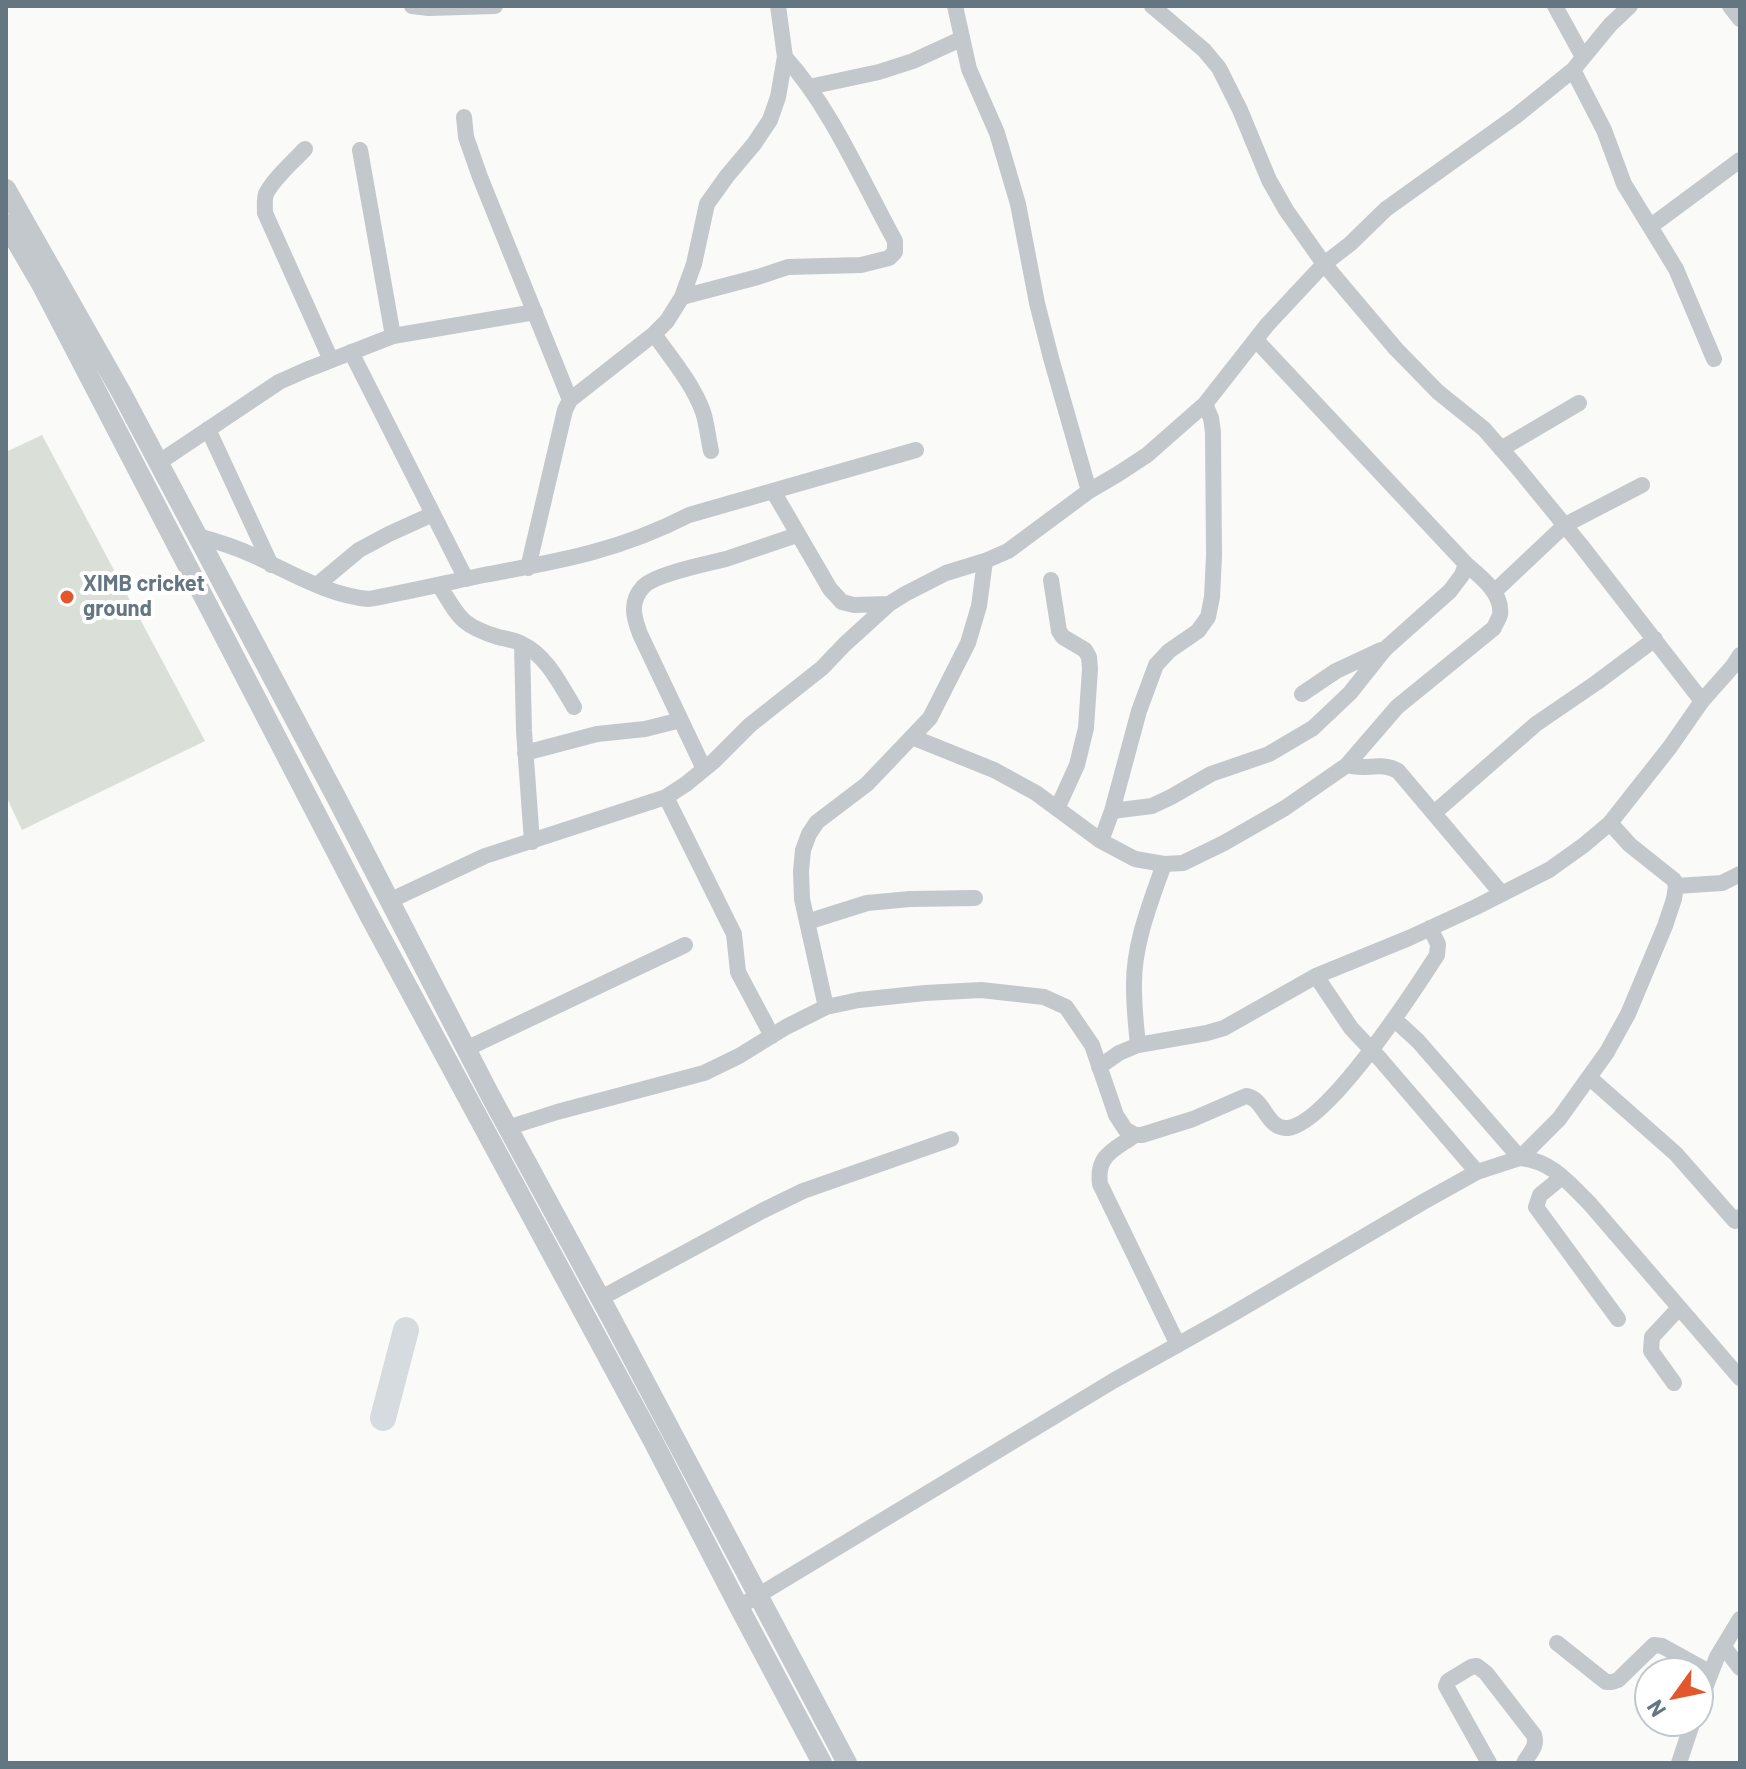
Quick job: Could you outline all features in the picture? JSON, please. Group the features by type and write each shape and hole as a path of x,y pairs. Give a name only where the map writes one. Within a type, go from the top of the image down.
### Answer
{"main road":[{"path":"383,1418 406,1330"}],"street":[{"path":"412,6 495,6"},
{"path":"528,568 551,462 570,400 667,321 682,297 694,264 707,204 770,120 778,97 785,57 778,6"},
{"path":"955,6 969,69 997,133 1018,204 1040,317 1089,491"},
{"path":"1152,6 1204,50 1219,68 1269,180 1324,264 1403,357 1438,392 1484,429 1565,525 1702,701"},
{"path":"1555,6 1624,184 1676,269 1714,359"},
{"path":"389,901 485,856 666,797 686,784 750,725 822,668 889,604 946,573 1008,551 1089,491 1147,455 1205,404 1267,325 1324,264 1386,209 1516,116 1578,64 1630,6"},
{"path":"1730,6 1740,19"},
{"path":"809,87 879,72 913,61 961,39"},
{"path":"682,297 788,267 861,265 889,258 895,252 895,241 809,87 785,57"},
{"path":"464,117 466,137 480,177 570,400"},
{"path":"305,149 265,195 264,205 331,360"},
{"path":"360,150 393,336"},
{"path":"1651,226 1740,160"},
{"path":"6,189 158,463 507,1128 601,1298 847,1763"},
{"path":"6,224 41,284 370,917 653,1441 822,1763"},
{"path":"158,463 279,382 331,360 393,336 535,312"},
{"path":"654,334 697,399 703,412 711,451"},
{"path":"912,737 994,770 1036,793 1101,841 1135,859 1164,864 1183,863 1285,808 1347,765 1397,707 1494,628 1500,615 1494,592 1487,582 1466,564 1256,340"},
{"path":"351,352 466,579"},
{"path":"1501,449 1579,403"},
{"path":"1101,841 1139,711 1156,665 1169,651 1198,631 1208,617 1214,556 1213,432 1205,404"},
{"path":"208,429 271,565"},
{"path":"196,535 248,553 317,585 350,597 369,599 586,556 658,531 689,515 916,450"},
{"path":"1494,592 1565,525 1642,485"},
{"path":"773,491 830,589 842,602 854,605 889,604"},
{"path":"317,585 359,550 433,514"},
{"path":"704,769 640,634 633,615 634,602 643,587 655,579 797,535"},
{"path":"826,1007 802,899 803,850 817,822 867,784 930,718 968,643 979,606 985,561"},
{"path":"1112,811 1152,806 1211,774 1269,754 1313,728 1350,693 1385,649 1450,591 1466,564"},
{"path":"1051,580 1059,631 1063,637 1085,650 1090,669 1086,728 1077,765 1057,809"},
{"path":"439,585 463,621 476,630 522,644 542,659 574,707"},
{"path":"1434,813 1536,724 1655,639"},
{"path":"522,644 525,753 532,842"},
{"path":"1302,694 1336,671 1385,649"},
{"path":"1099,1067 1138,1045 1224,1028 1316,976 1430,928 1549,870 1610,823 1740,655"},
{"path":"525,753 597,734 645,729 681,720"},
{"path":"1347,765 1357,768 1381,765 1398,771 1502,894"},
{"path":"666,797 734,934 738,972 772,1036"},
{"path":"739,1607 1099,1389 1477,1172 1520,1158 1559,1119 1607,1052 1635,999 1674,899 1674,880 1630,845 1610,823"},
{"path":"1138,1045 1133,985 1137,952 1164,864"},
{"path":"1676,886 1722,883 1739,876"},
{"path":"807,922 867,903 975,898"},
{"path":"507,1128 704,1073 826,1007 899,995 981,990 1044,997 1066,1007 1092,1045 1116,1115 1125,1129 1135,1135 1193,1119 1246,1096 1259,1102 1278,1127 1287,1128 1313,1114 1373,1051 1437,955 1438,944 1430,928"},
{"path":"466,1049 685,945"},
{"path":"1316,976 1351,1028 1477,1172"},
{"path":"1394,1019 1418,1041 1520,1158 1544,1163 1590,1204 1740,1378"},
{"path":"1590,1078 1676,1154 1735,1221 1740,1217"},
{"path":"1135,1135 1100,1163 1100,1184 1178,1345"},
{"path":"601,1298 803,1191 951,1139"},
{"path":"1562,1177 1540,1195 1536,1207 1618,1319"},
{"path":"1674,1383 1651,1351 1652,1337 1679,1308"},
{"path":"1714,1667 1740,1619"},
{"path":"1557,1643 1606,1682 1618,1680 1634,1664"},
{"path":"1642,1657 1654,1645 1682,1657"},
{"path":"1724,1647 1740,1668"},
{"path":"1489,1763 1446,1686 1448,1681 1477,1666 1534,1735 1536,1742 1524,1763"},
{"path":"1679,1763 1688,1737"}],"shaded area":[{"name":"XIMB cricket ground","path":"42,435 205,741 22,830 6,796 6,452"}],"place":[{"name":"XIMB cricket ground","path":"67,597"}]}
